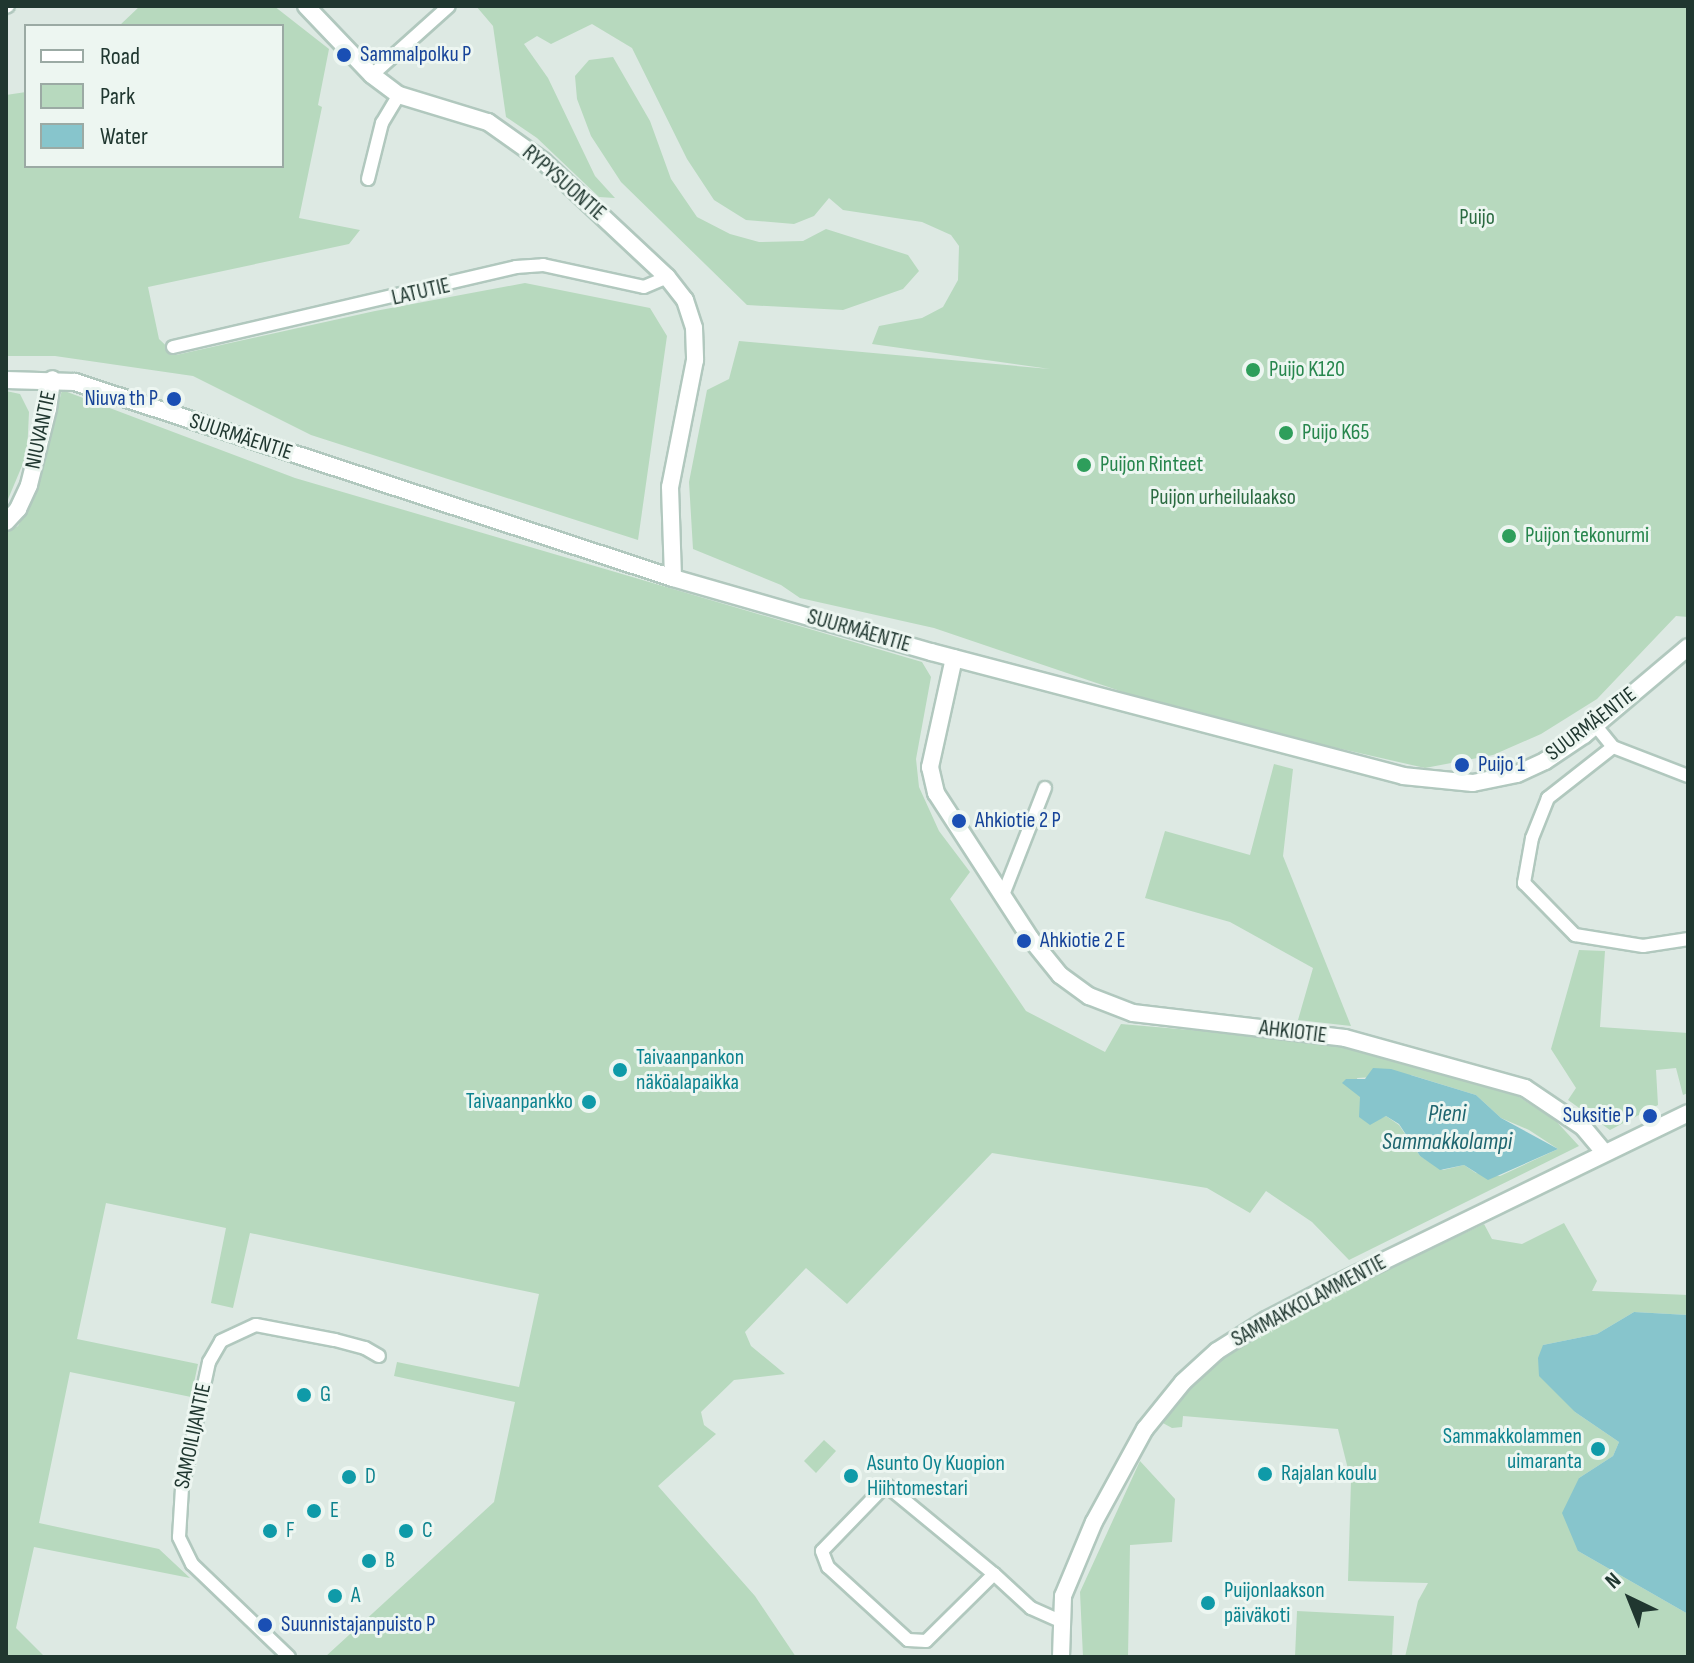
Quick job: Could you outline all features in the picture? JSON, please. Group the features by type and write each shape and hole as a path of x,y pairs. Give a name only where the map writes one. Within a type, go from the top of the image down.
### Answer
{"street":[{"name":"RYPYSUONTIE","path":"306,6 372,75 399,95 488,122 543,161 667,277 685,300 692,320 695,360 670,487 673,578"},
{"path":"372,75 449,6"},
{"path":"368,179 382,123 399,95"},
{"name":"LATUTIE","path":"173,347 516,267 543,265 644,287 667,277"},
{"name":"NIUVANTIE","path":"6,522 18,509 29,485 48,409 52,379"},
{"name":"SUURMÄENTIE","path":"6,380 75,382 673,578 954,658 1403,776 1446,783 1473,783 1517,774 1545,761 1596,726 1688,647"},
{"name":"AHKIOTIE","path":"954,658 930,767 936,793 1030,938 1060,975 1089,996 1133,1013 1345,1038 1525,1088 1583,1127 1604,1152"},
{"path":"1596,726 1613,747 1688,776"},
{"path":"1613,747 1548,798 1532,838 1524,883 1575,935 1643,946 1688,939"},
{"path":"1003,895 1045,788"},
{"name":"SAMMAKKOLAMMENTIE","path":"1061,1657 1060,1621 1066,1582 1138,1440 1183,1382 1217,1351 1266,1320 1328,1288 1688,1113"},
{"name":"SAMOILIJANTIE","path":"289,1657 192,1564 179,1537 182,1488 209,1362 221,1341 231,1333 256,1325 335,1340 365,1348 379,1356"},
{"path":"994,1574 926,1641 908,1640 823,1560 822,1551 886,1485 994,1574 1031,1608 1060,1621"}],"green space":[{"path":"140,6 274,6 329,49 318,105 322,107 299,218 360,230 349,244 148,287 159,339 176,355 375,311 525,283 650,308 667,336 638,540 311,435 193,376 55,356 6,356 6,95 24,92 24,168 284,168 284,24 121,24"},
{"path":"476,6 1688,6 1688,617 1676,616 1597,699 1541,734 1493,755 1425,768 1188,714 934,628 800,598 781,585 693,549 689,482 707,390 729,379 739,341 1050,369 872,344 879,326 922,318 943,307 958,280 959,246 951,235 922,222 843,210 829,198 814,216 794,224 746,220 714,200 687,159 632,48 592,24 551,44 537,36 524,44 548,78 595,176 615,198 599,197 537,138 506,117 493,26"},
{"path":"613,57 650,121 671,179 697,217 730,234 759,242 803,241 826,229 908,255 919,271 903,289 843,310 747,305 621,182 591,136 577,99 575,76 589,60"},
{"path":"62,390 295,478 922,662 931,677 916,759 919,787 939,831 970,872 950,899 1026,1011 1105,1052 1121,1024 1352,1044 1500,1085 1555,1120 1579,1146 1349,1260 1312,1222 1266,1191 1250,1213 1207,1188 992,1153 847,1304 806,1268 745,1332 751,1346 785,1374 734,1380 701,1412 704,1425 716,1434 658,1486 755,1596 796,1657 325,1657 494,1502 515,1402 394,1376 397,1362 519,1387 539,1294 250,1233 233,1308 211,1303 226,1228 106,1203 77,1339 198,1364 191,1397 70,1372 39,1523 159,1549 190,1578 34,1547 16,1628 45,1657 6,1657 6,532 18,526 36,491","holes":["1411,1075 1476,1095 1501,1118 1529,1130 1558,1149 1500,1176 1476,1173 1464,1165 1443,1170 1420,1156 1399,1125 1386,1116 1379,1119 1362,1106 1357,1078"]},
{"path":"6,391 20,394 29,412 27,454 6,504"},
{"path":"1274,764 1293,769 1283,856 1351,1026 1298,1020 1313,968 1230,922 1145,898 1165,831 1250,855"},
{"path":"1579,950 1605,951 1600,1027 1688,1033 1688,1093 1683,1095 1676,1068 1656,1070 1658,1105 1610,1130 1568,1100 1576,1088 1551,1049"},
{"path":"1564,1223 1597,1281 1592,1291 1688,1295 1688,1315 1634,1312 1597,1334 1543,1345 1575,1412 1619,1442 1613,1456 1579,1478 1578,1551 1688,1614 1688,1657 1405,1657 1418,1601 1428,1583 1348,1581 1351,1481 1338,1429 1183,1416 1182,1427 1172,1428 1161,1422 1165,1411 1205,1370 1258,1330 1484,1224 1492,1239 1522,1244"},
{"path":"824,1440 836,1451 816,1473 804,1461"},
{"path":"1140,1461 1175,1499 1172,1542 1130,1545 1128,1657 1083,1657 1080,1592"},
{"path":"1297,1611 1394,1616 1392,1657 1295,1657"}],"water":[{"name":"Pieni Sammakkolampi","path":"1373,1068 1391,1069 1476,1095 1501,1118 1558,1149 1488,1180 1464,1165 1440,1170 1420,1156 1399,1124 1386,1116 1370,1125 1359,1117 1360,1097 1342,1083 1346,1079 1365,1079"},
{"path":"1634,1312 1688,1315 1688,1614 1578,1551 1562,1513 1579,1478 1613,1456 1619,1442 1575,1412 1539,1376 1538,1358 1543,1345 1597,1334"}],"place":[{"name":"Sammalpolku P","path":"344,55"},
{"name":"Puijo K120","path":"1253,370"},
{"name":"Niuva th P","path":"174,399"},
{"name":"Puijo K65","path":"1286,433"},
{"name":"Puijon Rinteet","path":"1084,465"},
{"name":"Puijon tekonurmi","path":"1509,536"},
{"name":"Puijo 1","path":"1462,765"},
{"name":"Ahkiotie 2 P","path":"959,821"},
{"name":"Ahkiotie 2 E","path":"1024,941"},
{"name":"Taivaanpankon näköalapaikka","path":"620,1070"},
{"name":"Taivaanpankko","path":"589,1102"},
{"name":"Suksitie P","path":"1650,1116"},
{"name":"G","path":"304,1395"},
{"name":"Sammakkolammen uimaranta","path":"1598,1449"},
{"name":"Rajalan koulu","path":"1265,1474"},
{"name":"Asunto Oy Kuopion Hiihtomestari","path":"851,1476"},
{"name":"D","path":"349,1477"},
{"name":"E","path":"314,1511"},
{"name":"F","path":"270,1531"},
{"name":"C","path":"406,1531"},
{"name":"B","path":"369,1561"},
{"name":"A","path":"335,1596"},
{"name":"Puijonlaakson päiväkoti","path":"1208,1603"},
{"name":"Suunnistajanpuisto P","path":"265,1625"}],"park label":[{"name":"Puijo","path":"1477,218"},
{"name":"Puijon urheilulaakso","path":"1223,498"}]}
